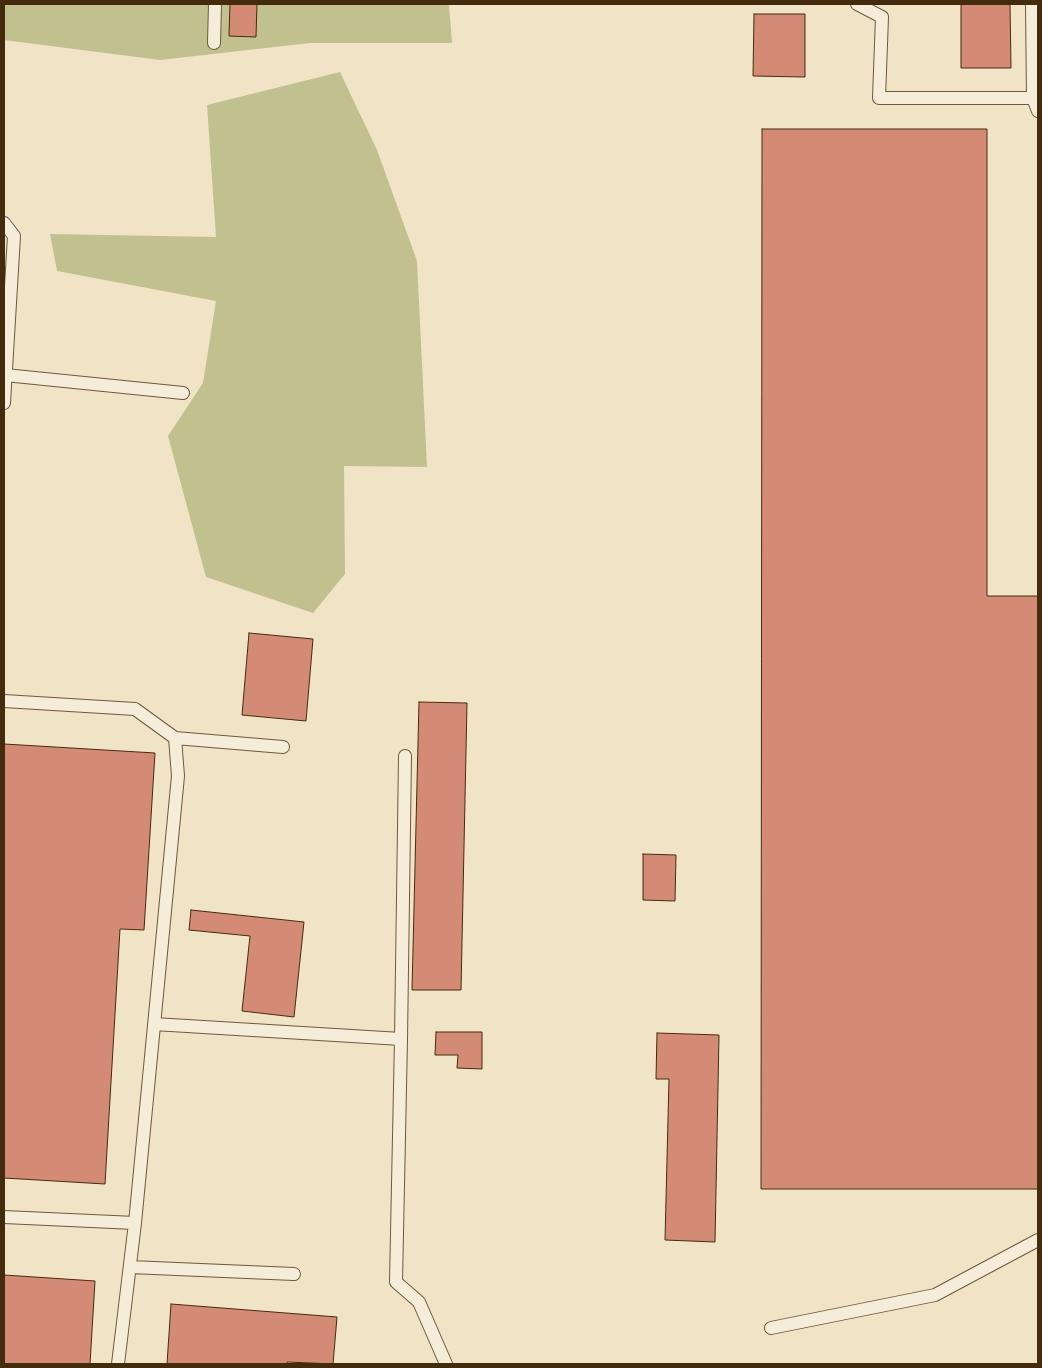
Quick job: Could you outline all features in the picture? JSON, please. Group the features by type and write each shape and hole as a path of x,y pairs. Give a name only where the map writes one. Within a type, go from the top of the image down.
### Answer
{"lane":[{"path":"214,43 215,4"},
{"path":"857,4 882,17 879,98 1036,98"},
{"path":"1032,4 1038,111"},
{"path":"4,223 14,236 4,402"},
{"path":"5,375 183,393"},
{"path":"4,700 134,709 175,738 283,747"},
{"path":"118,1364 135,1223 178,776 175,738"},
{"path":"405,756 396,1282 419,1302 446,1364"},
{"path":"154,1024 401,1039"},
{"path":"4,1217 135,1223"},
{"path":"771,1328 935,1296 1038,1240"},
{"path":"130,1267 294,1274"}],"green space":[{"path":"4,4 449,4 452,43 310,43 160,60 4,40"},
{"path":"340,72 377,150 417,261 427,467 344,466 345,574 313,613 206,577 168,436 203,383 216,301 57,271 50,234 216,237 207,105"}],"building":[{"path":"230,4 257,4 256,37 229,36"},
{"path":"961,4 1010,4 1011,68 961,68"},
{"path":"754,14 805,14 805,77 753,76"},
{"path":"762,129 987,129 987,596 1038,596 1038,1189 761,1189"},
{"path":"249,633 313,639 306,721 242,715"},
{"path":"419,702 467,703 461,990 412,990"},
{"path":"4,744 155,753 144,930 120,929 105,1184 4,1178"},
{"path":"643,854 676,855 675,901 643,900"},
{"path":"191,910 304,922 294,1017 242,1011 250,936 189,930"},
{"path":"436,1032 482,1032 482,1069 457,1068 458,1055 435,1055"},
{"path":"657,1033 719,1035 715,1242 665,1240 669,1079 656,1079"},
{"path":"4,1275 95,1281 90,1364 4,1364"},
{"path":"171,1304 337,1317 333,1364 287,1362 287,1364 167,1364"}]}
